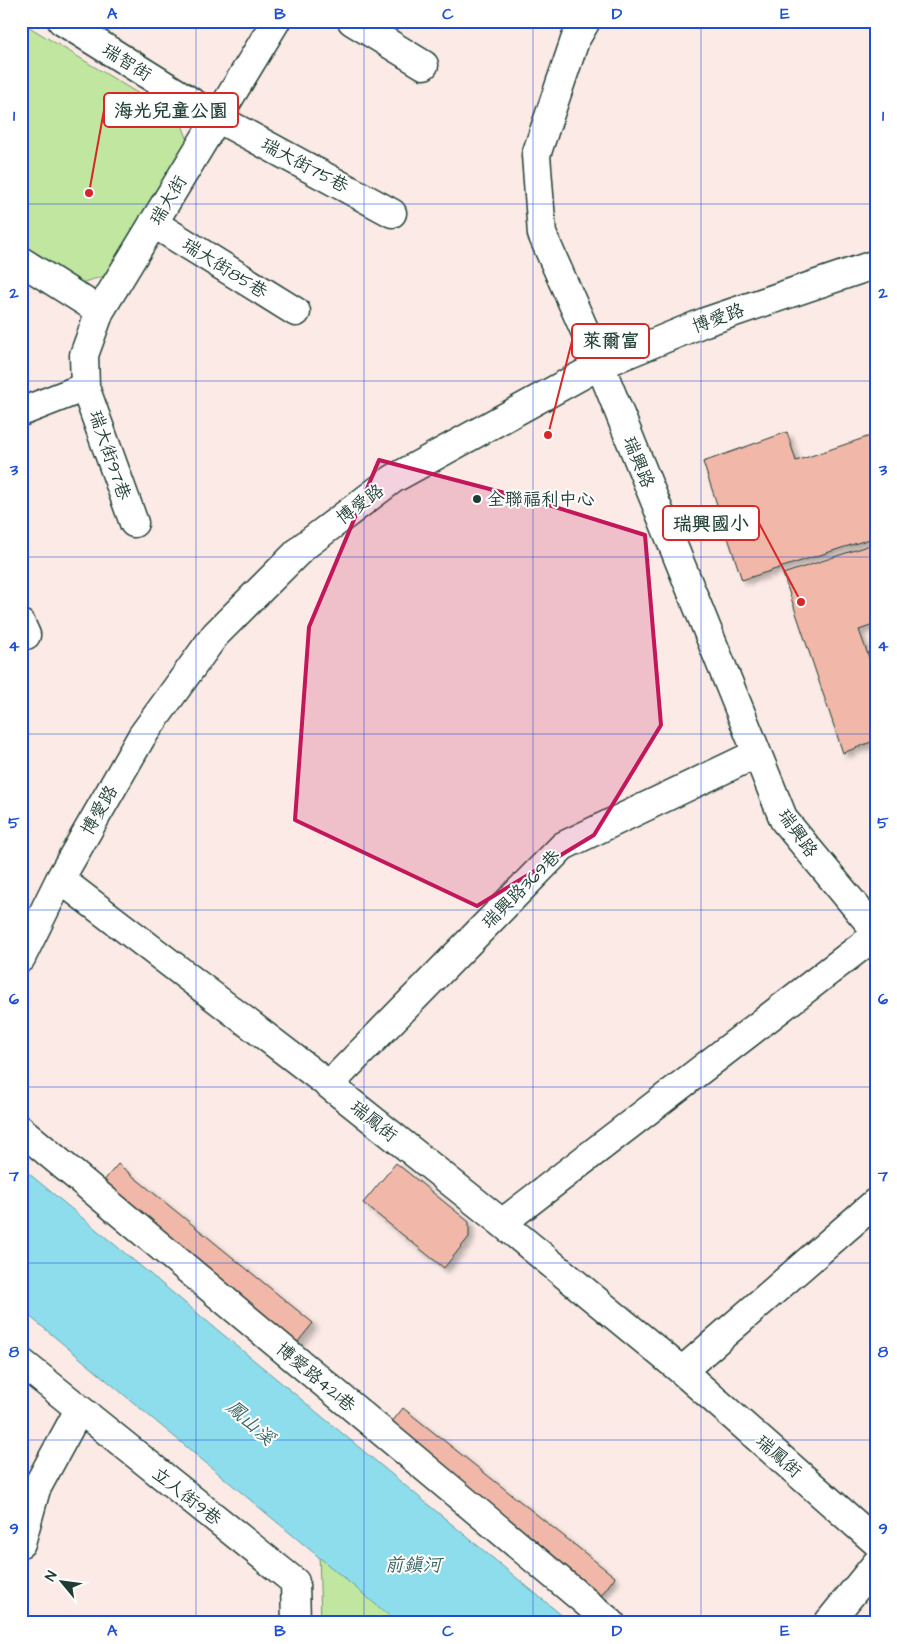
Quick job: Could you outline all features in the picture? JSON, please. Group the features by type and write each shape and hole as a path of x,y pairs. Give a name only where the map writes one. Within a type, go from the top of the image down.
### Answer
{"street":[{"name":"瑞智街","path":"62,21 217,118"},
{"name":"瑞大街","path":"86,387 84,355 100,311 276,21"},
{"path":"352,21 424,65"},
{"name":"瑞興路","path":"586,21 575,40 536,155 542,234 600,365 784,820 876,931"},
{"name":"瑞大街75巷","path":"217,118 392,213"},
{"name":"瑞大街85巷","path":"153,224 296,312"},
{"path":"21,261 100,311"},
{"name":"博愛路","path":"21,958 60,879 142,736 214,635 303,547 393,479 600,365 705,322 876,264"},
{"path":"21,412 86,387"},
{"name":"瑞大街97巷","path":"86,387 134,523"},
{"name":"瑞興路369巷","path":"328,1085 563,846 756,754"},
{"name":"瑞鳳街","path":"60,879 328,1085 502,1223 682,1371 876,1542"},
{"path":"502,1223 876,936"},
{"name":"博愛路421巷","path":"21,1130 611,1623"},
{"path":"682,1371 876,1202"},
{"name":"立人街9巷","path":"21,1362 295,1582 296,1623"},
{"path":"21,1543 36,1488 79,1410"},
{"path":"828,1623 876,1564"}],"highlighted area":[{"path":"379,460 539,502 645,535 661,725 594,835 477,906 295,820 309,627"}],"green space":[{"path":"21,22 180,119 188,141 105,276 80,283 21,246"},
{"path":"319,1550 404,1623 321,1623"}],"water":[{"name":"前鎮河","path":"21,1167 571,1623 398,1623 21,1309"}],"building":[{"path":"787,432 796,461 876,434 876,537 742,580 703,462"},
{"path":"876,543 876,624 859,630 876,677 876,740 843,753 783,574"},
{"path":"396,1163 469,1222 469,1237 444,1268 363,1203"},
{"path":"118,1164 313,1323 292,1349 97,1189"},
{"path":"403,1408 615,1577 600,1597 388,1427"}],"place":[{"name":"海光兒童公園","path":"89,193"},
{"name":"萊爾富","path":"548,435"},
{"name":"全聯福利中心","path":"477,499"},
{"name":"瑞興國小","path":"801,602"}],"water label":[{"name":"鳳山溪","path":"251,1422"}]}
